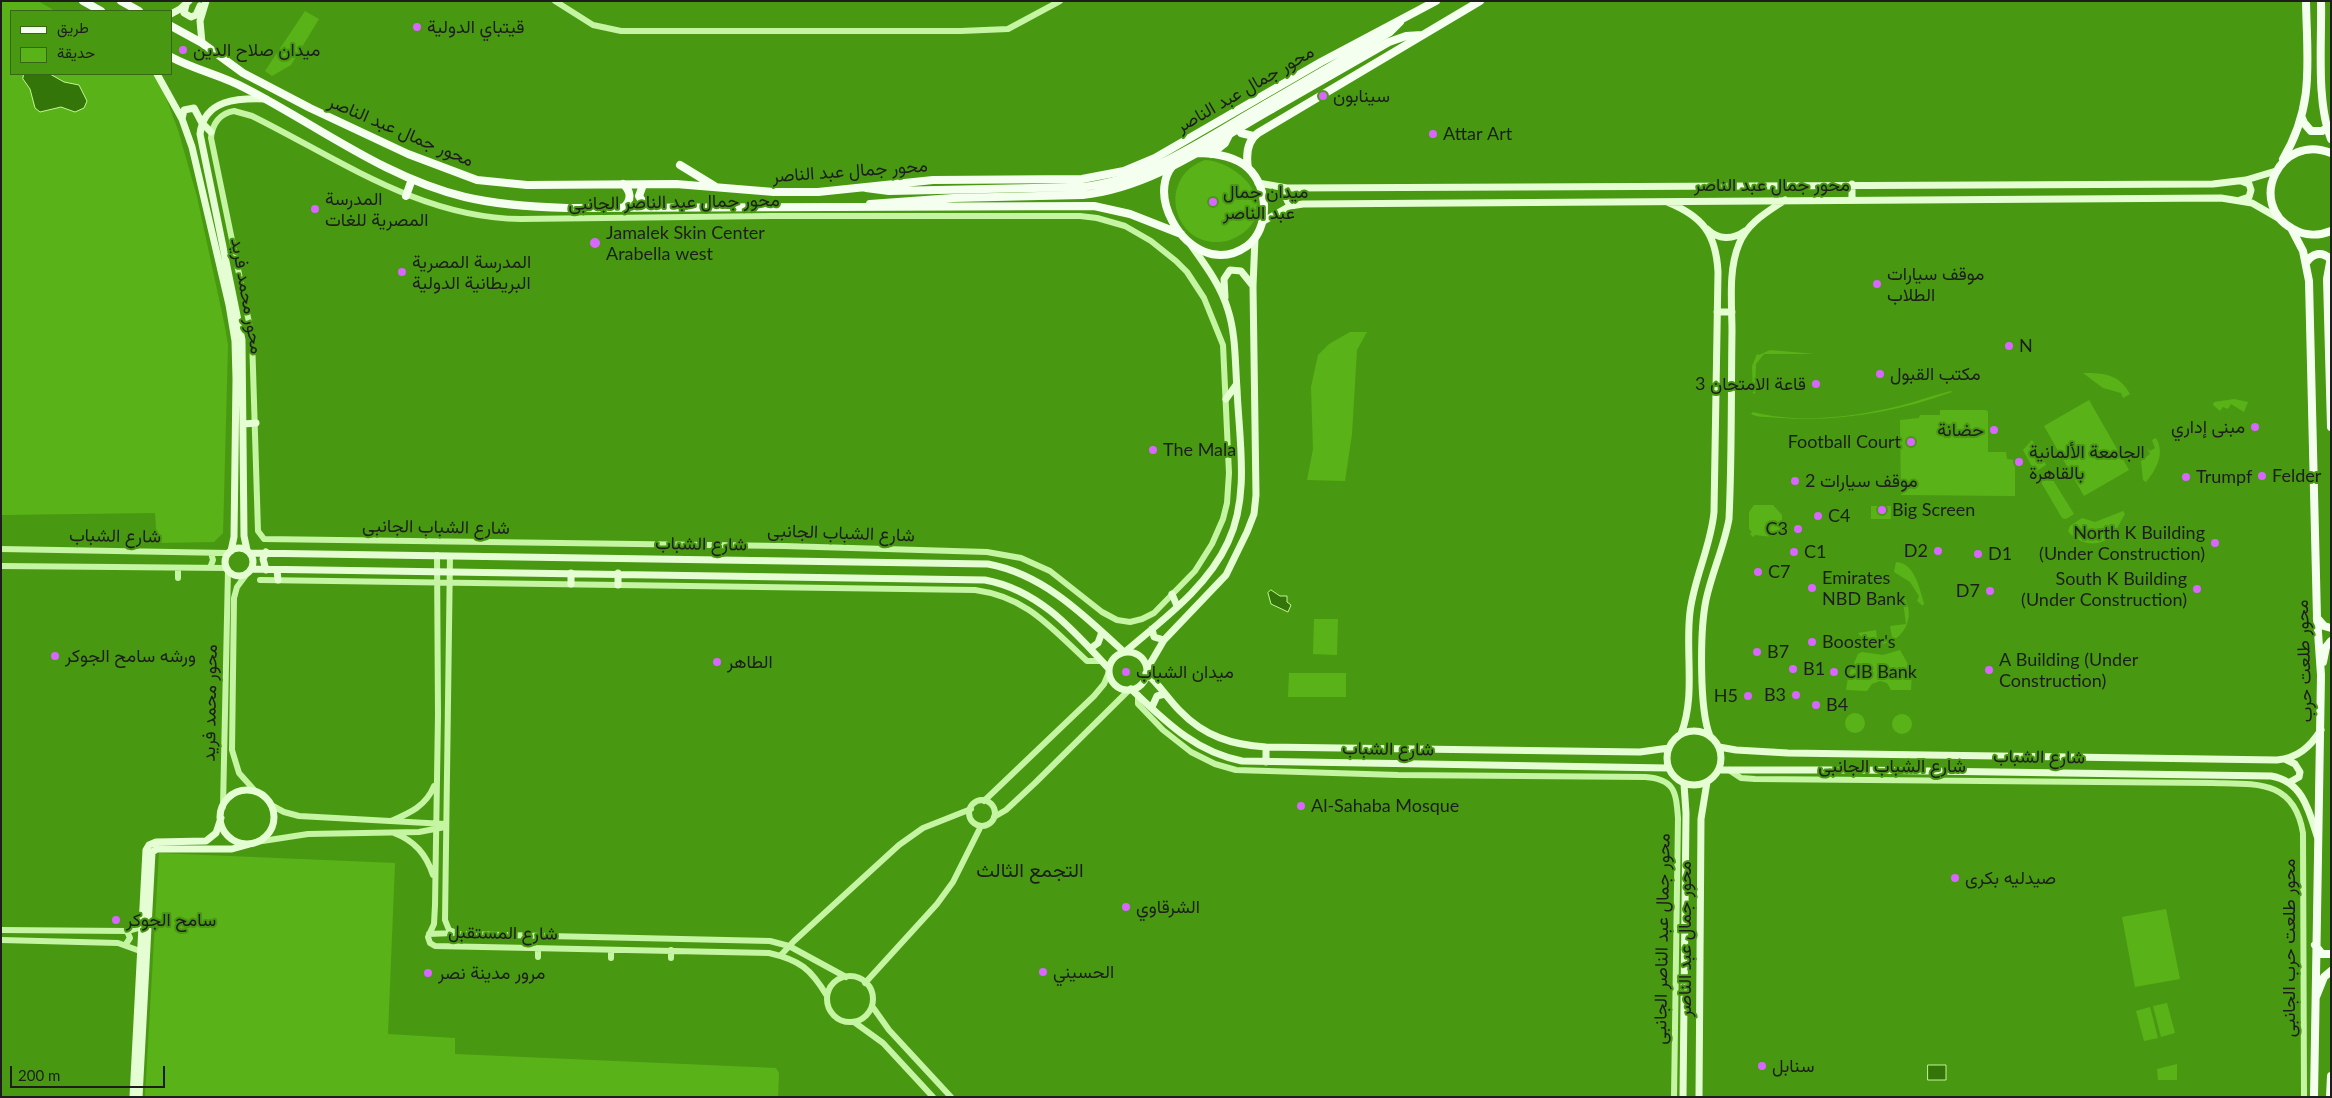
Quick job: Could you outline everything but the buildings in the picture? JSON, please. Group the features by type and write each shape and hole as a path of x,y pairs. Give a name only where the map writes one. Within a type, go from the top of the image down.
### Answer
{"main road":[{"path":"83,1 98,10"},
{"path":"121,1 137,10"},
{"path":"187,3 185,14 193,17 206,1"},
{"path":"202,43 200,21 206,1"},
{"name":"محور جمال عبد الناصر","path":"172,27 202,43 243,73 310,108 408,154 469,178 528,185 676,184 774,192 818,192 933,180 1082,179 1111,174 1146,162 1321,62 1436,1"},
{"path":"1236,111 1237,128 1244,135 1253,136 1480,1"},
{"path":"2306,1 2307,91 2302,118 2296,136 2278,167 2271,185 2271,200 2280,219 2291,228 2311,234 2331,231"},
{"path":"2321,1 2322,101 2331,139"},
{"path":"172,13 187,3"},
{"path":"861,187 889,191 1072,187 1118,181 1153,168 1266,104 1390,32 1403,18"},
{"path":"856,208 892,201 1082,195 1127,187 1157,174 1389,42 1406,36 1422,35"},
{"name":"محور جمال عبد الناصر","path":"172,58 235,83 386,168 465,197 511,205 548,208 856,208 982,212 1098,206 1130,214 1181,234"},
{"name":"محور محمد فريد","path":"158,75 182,119 196,164 229,305 235,341 234,537 230,552"},
{"path":"202,123 211,110 224,102 238,99 266,99"},
{"path":"182,119 184,110 192,107 197,110 202,123 211,132"},
{"path":"1211,154 1229,138 1236,111"},
{"path":"2302,118 2307,128 2311,131 2322,131 2327,128"},
{"name":"محور محمد فريد","path":"202,123 201,144 242,340 244,536 249,551"},
{"path":"1248,168 1247,153 1253,136"},
{"path":"2278,167 2300,151 2315,149 2331,152"},
{"path":"1146,162 1162,165 1175,163 1190,154 1211,154 1228,157 1248,168 1258,182 1263,198 1262,222 1255,238 1253,286 1257,474 1254,514 1233,564 1226,575 1164,640 1146,671 1142,683 1131,689 1116,686 1111,680 1109,670 1114,658 1125,652 1152,629 1213,568 1228,543 1239,510 1241,474 1232,327 1218,284 1169,217 1164,199 1166,177 1175,163"},
{"path":"680,165 717,188"},
{"name":"محور جمال عبد الناصر","path":"1258,182 1287,188 1852,184 2213,184 2240,181 2278,167"},
{"path":"406,196 412,179"},
{"path":"2240,181 2249,184 2251,190 2249,197 2240,200"},
{"path":"623,184 628,188 630,197 624,207"},
{"path":"1852,184 1852,199"},
{"path":"643,185 639,196 646,207"},
{"path":"1576,186 1578,201"},
{"path":"1598,186 1596,193 1599,201"},
{"path":"1287,188 1286,198 1290,206"},
{"name":"محور جمال عبد الناصر","path":"1262,222 1290,206 1304,204 1852,199 2221,198 2240,200 2260,206 2280,219"},
{"path":"1664,201 1695,216 1705,227 1718,236 1726,238 1734,237 1748,229 1762,216 1786,200"},
{"path":"1705,227 1716,254 1717,312 1713,518 1690,612 1688,711 1682,734 1669,748 1667,754 1668,768 1677,780 1684,784 1700,785 1707,782 1719,770 1721,763 1719,747 1710,736 1703,710 1703,629 1706,601 1723,550 1729,519 1732,312 1735,256 1748,229"},
{"name":"محور طلعت حرب","path":"2291,228 2306,262 2309,281 2320,675 2321,729 2315,945 2314,1097"},
{"path":"1191,245 1207,253 1225,254 1241,250 1255,238"},
{"path":"2306,262 2317,254 2323,254 2331,258 2327,279 2331,427"},
{"path":"1224,299 1225,276 1230,270 1241,271 1253,286"},
{"path":"1717,312 1732,312"},
{"path":"1226,399 1236,384"},
{"path":"244,424 256,424"},
{"path":"234,537 240,539 244,536"},
{"path":"240,548 249,551 254,561 249,572 236,576 227,569 225,562 230,552 240,548"},
{"name":"شارع الشباب","path":"249,551 437,556 947,561 988,564 1012,569 1039,582 1074,608 1125,652"},
{"path":"266,552 263,559 266,570"},
{"name":"شارع الشباب","path":"249,572 266,570 571,572 985,580 1011,587 1031,596 1058,615 1091,648 1109,670"},
{"path":"277,570 278,580"},
{"path":"571,572 571,584"},
{"path":"618,573 618,585"},
{"path":"1172,594 1177,606"},
{"path":"2317,618 2324,626 2331,628"},
{"path":"1152,629 1154,637 1164,640"},
{"path":"1091,648 1100,640 1102,632"},
{"path":"2320,675 2326,647 2331,641"},
{"path":"1125,652 1138,655 1144,661 1146,671"},
{"name":"شارع الشباب","path":"1146,671 1179,710 1206,732 1235,744 1266,747 1640,752 1669,748"},
{"name":"شارع الشباب","path":"1131,689 1182,735 1200,747 1231,759 1266,762 1668,768"},
{"path":"1152,707 1154,699 1165,694"},
{"name":"شارع الشباب","path":"1719,747 1736,750 1788,753 2285,759 2300,753 2313,742 2321,729"},
{"path":"1682,734 1696,731 1710,736"},
{"path":"1266,747 1266,762"},
{"path":"2285,759 2295,764 2300,772 2299,777 2290,782 2306,803 2319,842"},
{"name":"شارع الشباب","path":"1719,770 2250,774 2278,777 2290,782"},
{"name":"محور جمال عبد الناصر","path":"1698,1097 1701,819 1707,782"},
{"name":"محور جمال عبد الناصر","path":"1684,784 1686,813 1684,1097"},
{"path":"132,1097 146,852 148,847 156,842 206,841 216,833 223,807 236,793 246,790 256,792 265,797 271,805 274,817 271,830 253,843 232,849 157,849 152,852 139,1097"},
{"path":"221,818 224,829 232,839 253,843"},
{"path":"2315,945 2322,954 2331,954"},
{"path":"2315,999 2324,977 2331,972"},
{"path":"2330,1097 2331,1076"}],"street":[{"path":"555,1 593,25 621,31 991,31 1016,26 1060,1"},
{"name":"محور جمال عبد الناصر الجانبى","path":"211,132 219,118 226,113 234,111 245,113 406,196 463,212 505,219 911,211"},
{"path":"211,132 211,143 252,337 256,424"},
{"path":"982,212 1097,218 1125,226 1163,250 1187,272 1210,311 1223,345 1229,473 1227,503 1223,519 1199,567 1172,594"},
{"name":"شارع الشباب الجانبى","path":"256,424 258,531 261,537 270,539 732,545 987,552 1021,558 1050,571 1102,612 1117,620 1130,622 1150,616 1172,594"},
{"name":"شارع الشباب","path":"1,549 230,552"},
{"path":"210,553 213,560 210,568"},
{"name":"شارع المستقبل","path":"437,556 435,881 434,924 429,934 430,942 435,946 763,952 781,955 794,960 814,974 827,996"},
{"name":"شارع المستقبل","path":"450,556 445,825 445,920 449,930 454,932 770,941 789,946 846,977"},
{"name":"شارع الشباب","path":"1,566 227,569"},
{"path":"178,568 178,578"},
{"name":"محور محمد فريد","path":"223,807 227,569"},
{"name":"محور محمد فريد","path":"249,572 237,587 234,598 232,750 239,773 256,792"},
{"path":"260,580 935,588 982,591 1014,600 1036,613 1087,661 1102,660"},
{"path":"984,801 1094,696 1104,684 1109,670"},
{"path":"866,983 939,901 953,882 981,826 988,824 1006,810 1131,689"},
{"name":"محور جمال عبد الناصر الجانبى","path":"1138,695 1138,704 1180,744 1210,762 1236,770 1398,775 1645,777 1660,779 1669,784 1676,794 1678,818 1674,1097"},
{"name":"شارع الشباب الجانبى","path":"1729,770 1741,778 1756,779 2253,784 2274,789 2291,802"},
{"path":"390,822 412,813 421,805 435,782"},
{"path":"781,955 898,845 927,826 970,809 976,802 984,801 992,805 995,811 994,818"},
{"name":"محور طلعت حرب الجانبى","path":"2291,802 2300,820 2304,839 2304,1097"},
{"path":"271,805 284,812 299,816 435,827"},
{"path":"970,809 973,821 981,826"},
{"path":"253,843 308,834 391,831 445,825"},
{"path":"391,831 409,840 420,850 429,863 435,881"},
{"path":"1,930 127,931 142,927"},
{"path":"126,944 130,938 127,931"},
{"path":"429,934 454,932"},
{"path":"636,938 636,950"},
{"path":"1,940 126,944 140,951"},
{"path":"538,949 538,957"},
{"path":"611,950 611,958"},
{"path":"671,950 671,958"},
{"path":"846,977 856,978 866,983 872,996 872,1006 865,1017 854,1022 844,1021 835,1016 829,1009 827,996 835,982 846,977"},
{"path":"872,1006 889,1030 952,1097"},
{"path":"854,1022 883,1043 933,1097"}],"green space":[{"path":"1,1 38,1 53,10 10,10 10,75 154,75 162,87 178,130 197,197 228,345 223,533 214,542 157,543 155,513 1,515"},
{"path":"305,11 319,19 291,65 272,76 265,71"},
{"path":"1205,160 1226,166 1236,172 1252,189 1257,199 1258,210 1252,225 1242,234 1227,241 1209,241 1194,236 1183,225 1177,211 1176,196 1179,182 1189,169"},
{"path":"1350,332 1367,332 1357,350 1352,434 1345,481 1307,480 1313,449 1311,387 1318,355 1329,344"},
{"path":"1770,350 1815,354 1764,354 1756,364 1755,393 1753,394 1752,366 1757,354 1759,355"},
{"path":"2083,373 2098,373 2110,376 2121,382 2130,394 2123,398 2121,393 2103,388"},
{"path":"1952,392 1889,410 1847,417 1827,418 1864,413"},
{"path":"2234,399 2248,402 2244,412 2231,404 2228,409 2223,407 2220,411 2213,405 2214,402"},
{"path":"2089,400 2129,470 2084,496 2044,426"},
{"path":"1940,410 1986,410 1988,412 1988,452 2006,452 2007,459 2015,460 2015,496 1901,495 1900,420 1919,418 1920,415 1940,415"},
{"path":"1753,412 1771,416 1825,418 1803,419 1761,417 1751,414"},
{"path":"2156,438 2159,444 2160,455 2153,472 2146,482 2143,480 2141,461 2150,454 2147,448 2150,451 2155,448 2152,440"},
{"path":"2032,440 2046,465 2035,472 2023,450"},
{"path":"2048,472 2074,514 2066,519 2062,518 2038,477"},
{"path":"1754,505 1773,505 1782,515 1782,527 1772,537 1755,535 1753,537 1750,534 1752,532 1749,529 1749,512"},
{"path":"1871,506 1891,506 1891,519 1871,519"},
{"path":"2123,511 2125,514 2114,532 2100,543 2082,542 2068,531 2070,526 2082,518 2095,522"},
{"path":"1896,562 1902,563 1912,571 1920,590 1924,603 1923,606 1917,601 1919,596 1910,582 1894,572"},
{"path":"1902,594 1908,606 1908,618 1905,629 1898,637 1888,643 1878,644 1867,641 1858,633 1876,630 1877,639 1892,637 1890,626 1906,624"},
{"path":"1314,619 1338,619 1337,655 1313,654"},
{"path":"1900,650 1912,671 1911,690 1891,690 1887,683 1880,681 1872,684 1867,691 1846,690 1848,677 1858,654 1862,652 1883,655"},
{"path":"1289,673 1346,673 1346,697 1288,697"},
{"path":"1851,713 1859,713 1865,719 1865,727 1859,733 1851,733 1845,727 1845,719"},
{"path":"1902,714 1909,717 1912,724 1909,731 1902,734 1895,731 1892,724 1895,717"},
{"path":"159,853 395,863 388,1034 455,1038 455,1054 776,1068 779,1073 778,1097 145,1097"},
{"path":"2166,909 2180,979 2135,987 2122,917"},
{"path":"2167,1003 2175,1033 2161,1037 2153,1006"},
{"path":"2150,1007 2158,1038 2144,1041 2136,1011"},
{"path":"2177,1064 2177,1080 2158,1080 2157,1069"}],"shaded area":[{"path":"24,75 52,75 64,82 79,85 87,101 84,108 75,112 61,107 40,112 35,108 30,89 23,79"},
{"path":"1271,590 1280,596 1287,596 1287,602 1291,605 1288,612 1271,604 1268,593"},
{"path":"1928,1065 1946,1065 1946,1080 1928,1080"}],"place":[{"name":"قيتباي الدولية","path":"417,27"},
{"name":"ميدان صلاح الدين","path":"183,50"},
{"name":"سينابون","path":"1323,96"},
{"name":"Attar Art","path":"1433,134"},
{"name":"ميدان جمال عبد الناصر","path":"1213,202"},
{"name":"المدرسة المصرية للغات","path":"315,209"},
{"name":"Jamalek Skin Center Arabella west","path":"595,243"},
{"name":"المدرسة المصرية البريطانية الدولية","path":"402,272"},
{"name":"موقف سيارات الطلاب","path":"1877,284"},
{"name":"N","path":"2009,346"},
{"name":"مكتب القبول","path":"1880,374"},
{"name":"قاعة الامتحان 3","path":"1816,384"},
{"name":"مبنى إداري","path":"2255,427"},
{"name":"حضانة","path":"1994,430"},
{"name":"Football Court","path":"1911,442"},
{"name":"The Mala","path":"1153,450"},
{"name":"الجامعة الألمانية بالقاهرة","path":"2019,462"},
{"name":"Felder","path":"2262,476"},
{"name":"Trumpf","path":"2186,477"},
{"name":"موقف سيارات 2","path":"1795,481"},
{"name":"Big Screen","path":"1882,510"},
{"name":"C4","path":"1818,516"},
{"name":"C3","path":"1798,529"},
{"name":"North K Building (Under Construction)","path":"2215,543"},
{"name":"D2","path":"1938,551"},
{"name":"C1","path":"1794,552"},
{"name":"D1","path":"1978,554"},
{"name":"C7","path":"1758,572"},
{"name":"Emirates NBD Bank","path":"1812,588"},
{"name":"South K Building (Under Construction)","path":"2197,589"},
{"name":"D7","path":"1990,591"},
{"name":"Booster's","path":"1812,642"},
{"name":"B7","path":"1757,652"},
{"name":"ورشه سامح الجوكر","path":"55,656"},
{"name":"الطاهر","path":"717,662"},
{"name":"B1","path":"1793,669"},
{"name":"A Building (Under Construction)","path":"1989,670"},
{"name":"ميدان الشباب","path":"1126,672"},
{"name":"CIB Bank","path":"1834,672"},
{"name":"B3","path":"1796,695"},
{"name":"H5","path":"1748,696"},
{"name":"B4","path":"1816,705"},
{"name":"Al-Sahaba Mosque","path":"1301,806"},
{"name":"صيدليه بكرى","path":"1955,878"},
{"name":"الشرقاوي","path":"1126,907"},
{"name":"سامح الجوكر","path":"116,920"},
{"name":"الحسيني","path":"1043,972"},
{"name":"مرور مدينة نصر","path":"428,973"},
{"name":"سنابل","path":"1762,1066"}],"district":[{"name":"التجمع الثالث","path":"1030,871"}]}
